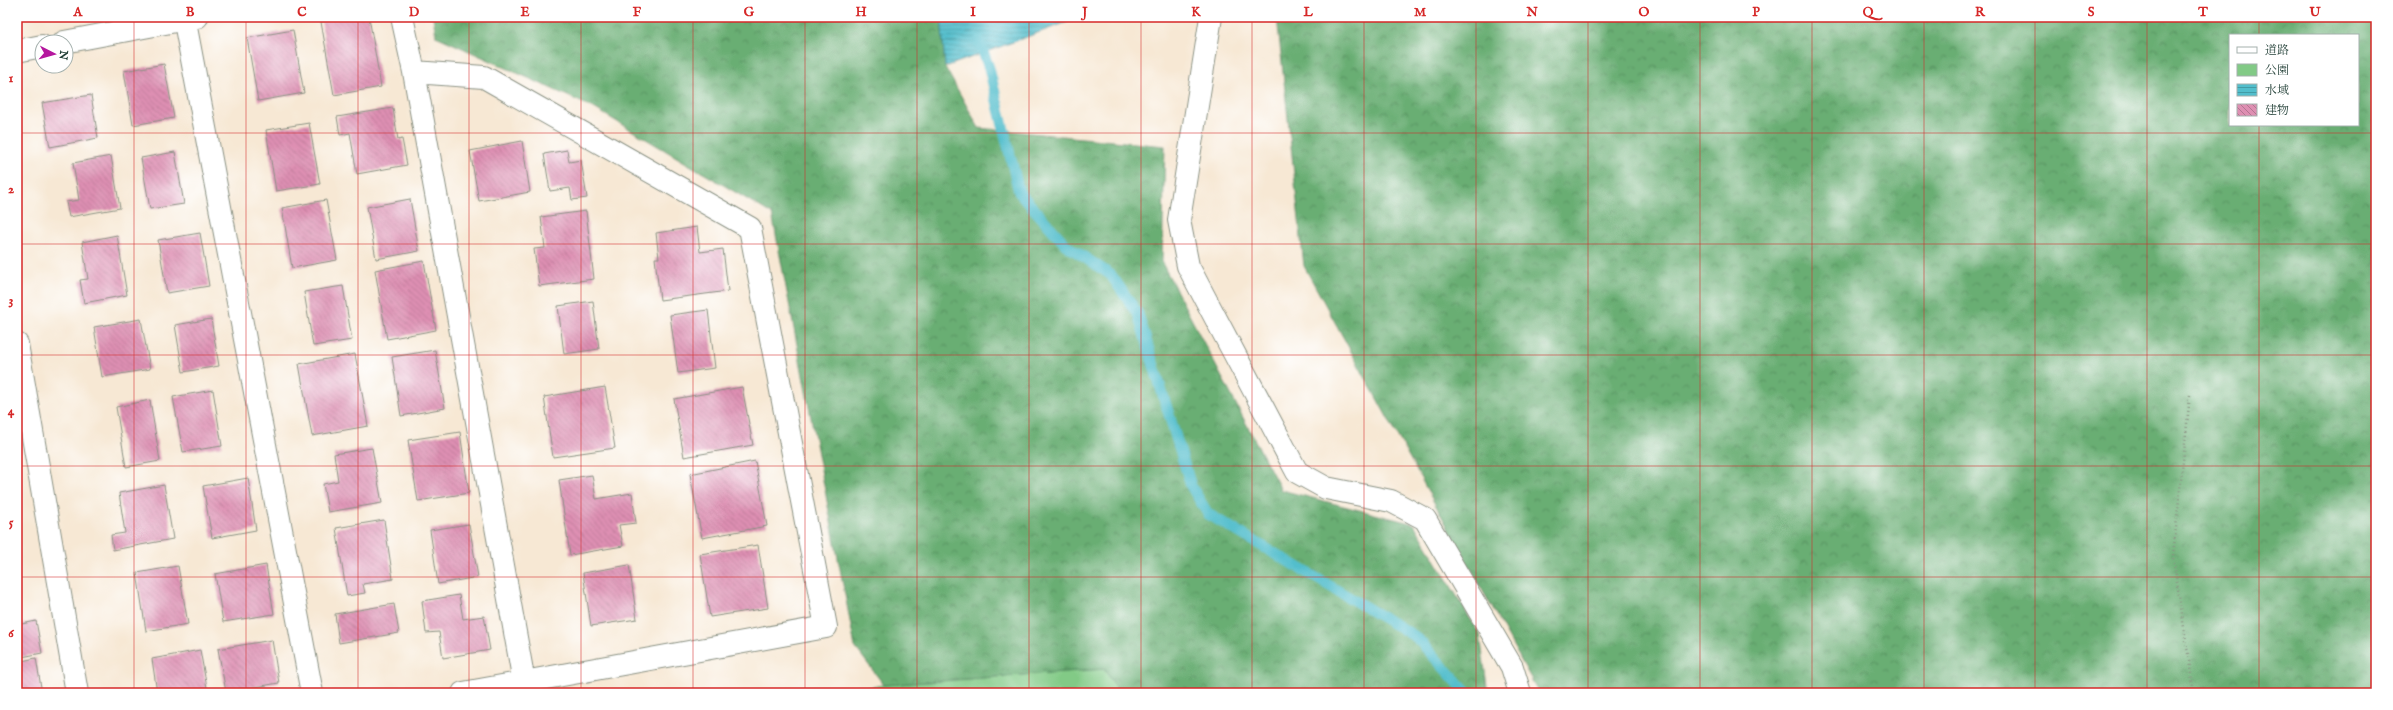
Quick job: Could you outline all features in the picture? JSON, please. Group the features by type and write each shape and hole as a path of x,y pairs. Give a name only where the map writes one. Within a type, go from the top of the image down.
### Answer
{"street":[{"path":"402,17 414,72 524,682"},
{"path":"1211,17 1179,220 1188,266 1297,472 1326,488 1391,501 1425,519 1512,667 1520,693"},
{"path":"74,40 189,18 312,693"},
{"path":"17,51 34,48"},
{"path":"414,72 484,77 750,228 826,627 463,693"},
{"path":"17,344 77,693"}],"path":[{"path":"2190,395 2173,556 2194,693"}],"green space":[{"path":"433,17 941,17 945,67 979,128 1165,146 1162,263 1281,490 1414,524 1480,635 1488,693 1120,693 1104,669 884,685 855,647 772,214 594,108 436,36"},
{"path":"1277,17 2376,17 2376,693 1539,693 1304,266"},
{"path":"1105,669 1120,693 832,693 884,685"}],"water":[{"path":"941,17 1081,17 945,67"}],"building":[{"path":"350,17 369,17 381,87 334,95 321,22"},
{"path":"293,30 304,93 258,101 247,38"},
{"path":"164,64 174,118 133,125 124,71"},
{"path":"91,95 98,138 50,147 42,103"},
{"path":"393,108 398,140 402,139 407,165 357,174 350,133 340,135 337,117"},
{"path":"309,123 320,184 276,191 266,130"},
{"path":"522,141 530,192 479,201 470,151"},
{"path":"567,150 569,162 581,160 587,198 572,200 570,188 550,191 544,154"},
{"path":"175,152 184,204 150,209 141,158"},
{"path":"111,156 120,208 69,217 66,202 79,200 73,163"},
{"path":"410,199 419,251 376,259 367,207"},
{"path":"326,200 337,260 292,268 282,208"},
{"path":"586,211 594,279 539,286 534,249 545,248 541,217"},
{"path":"697,227 700,252 723,249 728,291 660,300 655,258 659,258 656,233"},
{"path":"200,233 209,286 167,293 158,240"},
{"path":"117,235 127,295 84,303 80,280 88,279 82,242"},
{"path":"424,261 436,330 387,339 375,270"},
{"path":"343,286 352,340 313,346 304,292"},
{"path":"593,301 599,349 564,354 558,306"},
{"path":"708,310 715,368 678,373 670,315"},
{"path":"141,319 150,369 102,377 94,327"},
{"path":"211,319 219,366 183,372 175,325"},
{"path":"435,350 445,408 401,416 392,357"},
{"path":"355,354 368,426 312,436 299,364"},
{"path":"605,387 615,448 553,457 544,397"},
{"path":"742,387 753,445 684,457 674,399"},
{"path":"213,390 222,446 183,452 173,397"},
{"path":"150,400 160,461 126,467 116,407"},
{"path":"460,432 469,493 418,501 408,440"},
{"path":"372,448 382,503 328,512 323,484 338,481 334,454"},
{"path":"755,461 767,526 702,538 690,474"},
{"path":"592,475 596,499 632,493 636,523 619,525 623,546 570,555 559,480"},
{"path":"248,478 256,530 212,538 203,486"},
{"path":"164,485 173,539 113,550 111,535 125,533 119,493"},
{"path":"384,520 393,579 363,584 365,593 347,596 336,528"},
{"path":"469,524 478,577 438,584 430,530"},
{"path":"758,545 768,608 710,617 700,554"},
{"path":"266,565 274,614 223,622 215,574"},
{"path":"629,565 637,619 591,626 583,573"},
{"path":"178,566 188,624 146,631 137,573"},
{"path":"459,595 463,619 484,616 490,650 443,658 439,632 426,633 422,601"},
{"path":"394,604 399,633 339,643 335,614"},
{"path":"36,621 42,653 17,658 17,625"},
{"path":"272,640 279,683 226,692 218,649"},
{"path":"200,650 208,693 157,693 152,659"},
{"path":"36,658 42,693 17,693 17,662"}],"waterway":[{"path":"979,41 989,68 1019,192 1066,245 1111,275 1138,314 1191,486 1208,514 1416,637 1467,693"}]}
